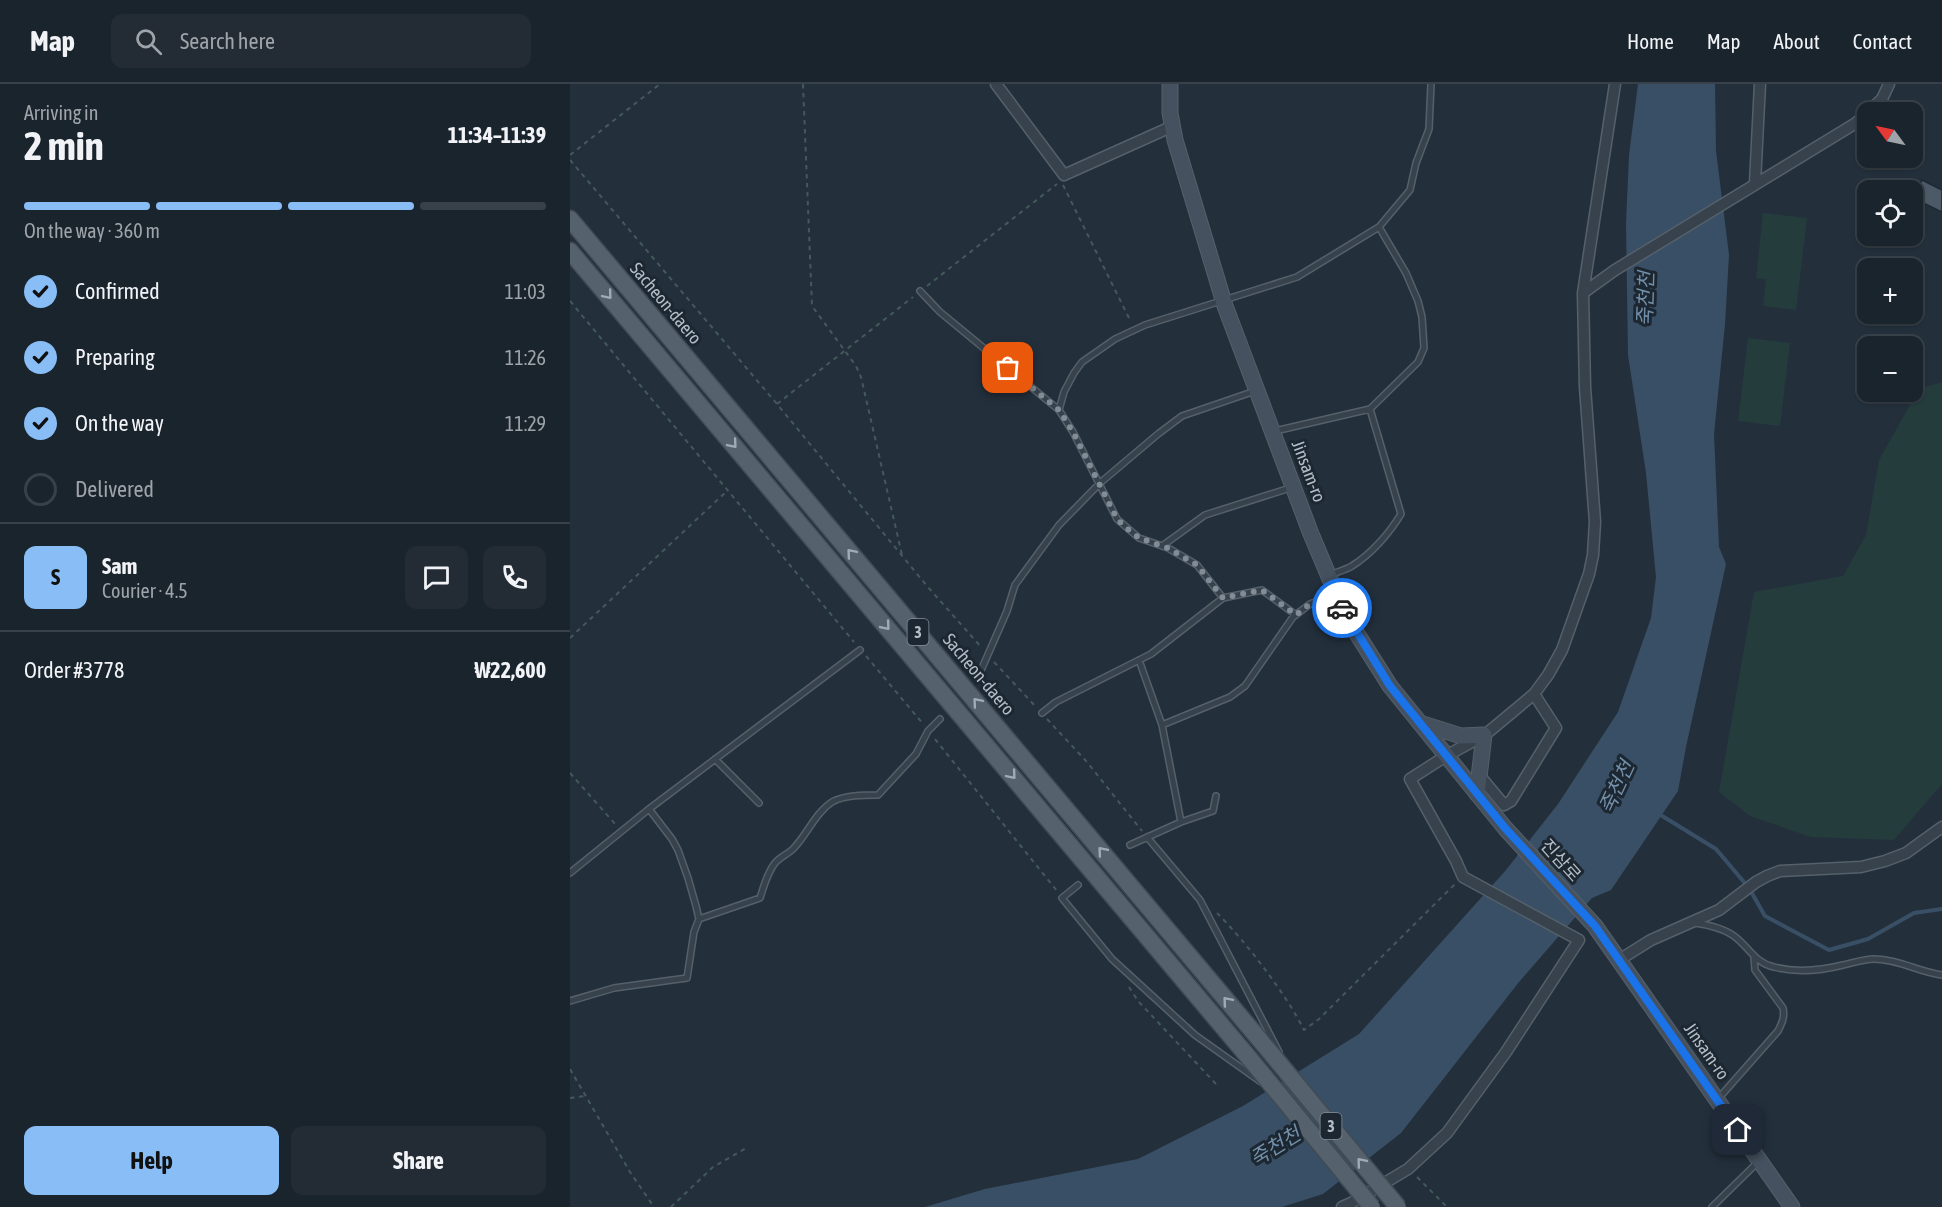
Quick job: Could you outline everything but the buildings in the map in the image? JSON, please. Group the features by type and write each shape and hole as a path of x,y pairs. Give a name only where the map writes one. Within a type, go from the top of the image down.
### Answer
{"main road":[{"name":"Sacheon-daero","path":"570,219 1293,1080"},
{"name":"3","path":"570,250 1372,1207"},
{"name":"3","path":"1293,1080 1398,1207"}],"street":[{"path":"996,84 1064,175 1173,126"},
{"name":"Jinsam-ro","path":"1170,84 1173,126 1224,301 1336,593 1354,629 1390,686 1505,828"},
{"path":"1579,940 1463,877 1410,779 1484,735 1534,694 1562,650 1580,603 1593,555 1595,522 1585,387 1583,292 1615,84"},
{"path":"1755,183 1760,84"},
{"path":"1583,292 1615,270 1732,200 1755,183 1856,123 1882,99 1889,84"},
{"path":"1479,775 1503,805 1511,801 1556,728 1534,694"},
{"path":"1419,722 1461,736 1484,735"},
{"path":"1477,794 1484,735"},
{"path":"1619,960 1651,940 1719,910 1756,882 1780,871 1861,867 1885,861 1906,853 1942,827"},
{"name":"진삼로","path":"1505,828 1591,922"},
{"path":"1342,1207 1408,1168 1447,1133 1506,1052 1591,922"},
{"name":"Jinsam-ro","path":"1591,922 1792,1207"}],"lane":[{"path":"1059,410 1064,392 1082,362 1115,339 1134,330 1296,277 1379,227 1410,190 1416,163 1430,129 1431,84"},
{"path":"1272,431 1370,409 1418,362 1424,348 1422,317 1418,301 1406,273 1379,227"},
{"path":"920,291 939,312 1059,410 1100,483 1117,519 1139,538 1162,546 1197,565 1223,598"},
{"path":"979,675 1019,579 1059,525 1100,483 1158,434 1182,417 1257,390"},
{"path":"1329,575 1351,566 1370,551 1394,526 1401,514 1370,409"},
{"path":"1162,546 1205,515 1294,487"},
{"path":"1042,714 1056,702 1151,654 1223,598 1262,590 1296,615"},
{"path":"1162,725 1230,697 1245,686 1284,628 1296,615 1310,604 1336,593"},
{"path":"570,873 621,830 860,650"},
{"path":"1139,660 1162,725 1181,822"},
{"path":"699,919 760,898 769,872 776,861 792,851 822,809 834,801 878,795 916,754 928,731 940,718"},
{"path":"715,759 759,803"},
{"path":"1131,845 1181,822 1213,811 1216,796"},
{"path":"570,1001 614,988 687,978 693,933 699,919 678,850 649,809"},
{"path":"1147,837 1178,877 1200,900 1293,1080"},
{"path":"1078,885 1062,898 1112,959 1195,1035 1279,1094"},
{"path":"1691,922 1717,927 1728,932 1754,957 1773,967 1808,971 1878,959 1942,975"},
{"path":"1717,1100 1759,1054 1782,1023 1783,1008 1755,970 1754,957"},
{"path":"1712,1207 1760,1160"}],"path":[{"path":"570,155 660,84"},
{"path":"570,160 902,555 861,377 856,366 812,306 803,84"},
{"path":"1060,180 1134,330"},
{"path":"570,301 928,731 1062,898"},
{"path":"570,638 728,489"},
{"path":"570,773 621,830"},
{"path":"1125,980 1138,1001 1216,1084"},
{"path":"570,1069 630,1172 654,1207"},
{"path":"570,1098 585,1096"},
{"path":"671,1207 713,1167 748,1146"},
{"path":"1408,1168 1447,1207"}],"green space":[{"path":"1763,213 1807,218 1796,310 1763,306 1766,279 1756,278"},
{"path":"1748,338 1790,343 1780,426 1738,421"},
{"path":"1942,382 1942,784 1894,840 1811,837 1750,816 1719,792 1754,592 1843,576 1866,535 1879,460 1912,402 1923,402 1923,388"}],"water":[{"name":"죽천천","path":"1638,84 1715,84 1716,151 1729,255 1714,434 1719,547 1726,564 1678,791 1611,890 1592,898 1519,982 1401,1133 1323,1194 1282,1207 925,1207 985,1189 1138,1159 1243,1106 1359,1034 1506,870 1558,804 1618,712 1651,618 1656,577 1646,473 1628,355 1626,223 1629,155"}],"waterway":[{"path":"1659,814 1716,849 1749,888 1765,916 1829,950 1868,939 1914,913 1942,909"}],"way so far":[{"path":"1008,368 1059,410 1114,509 1117,519 1139,538 1168,548 1197,565 1223,598 1233,594 1262,590 1296,615 1310,604 1336,593 1342,608"}],"route":[{"path":"1342,608 1390,686 1505,828 1595,926 1738,1130"}]}
